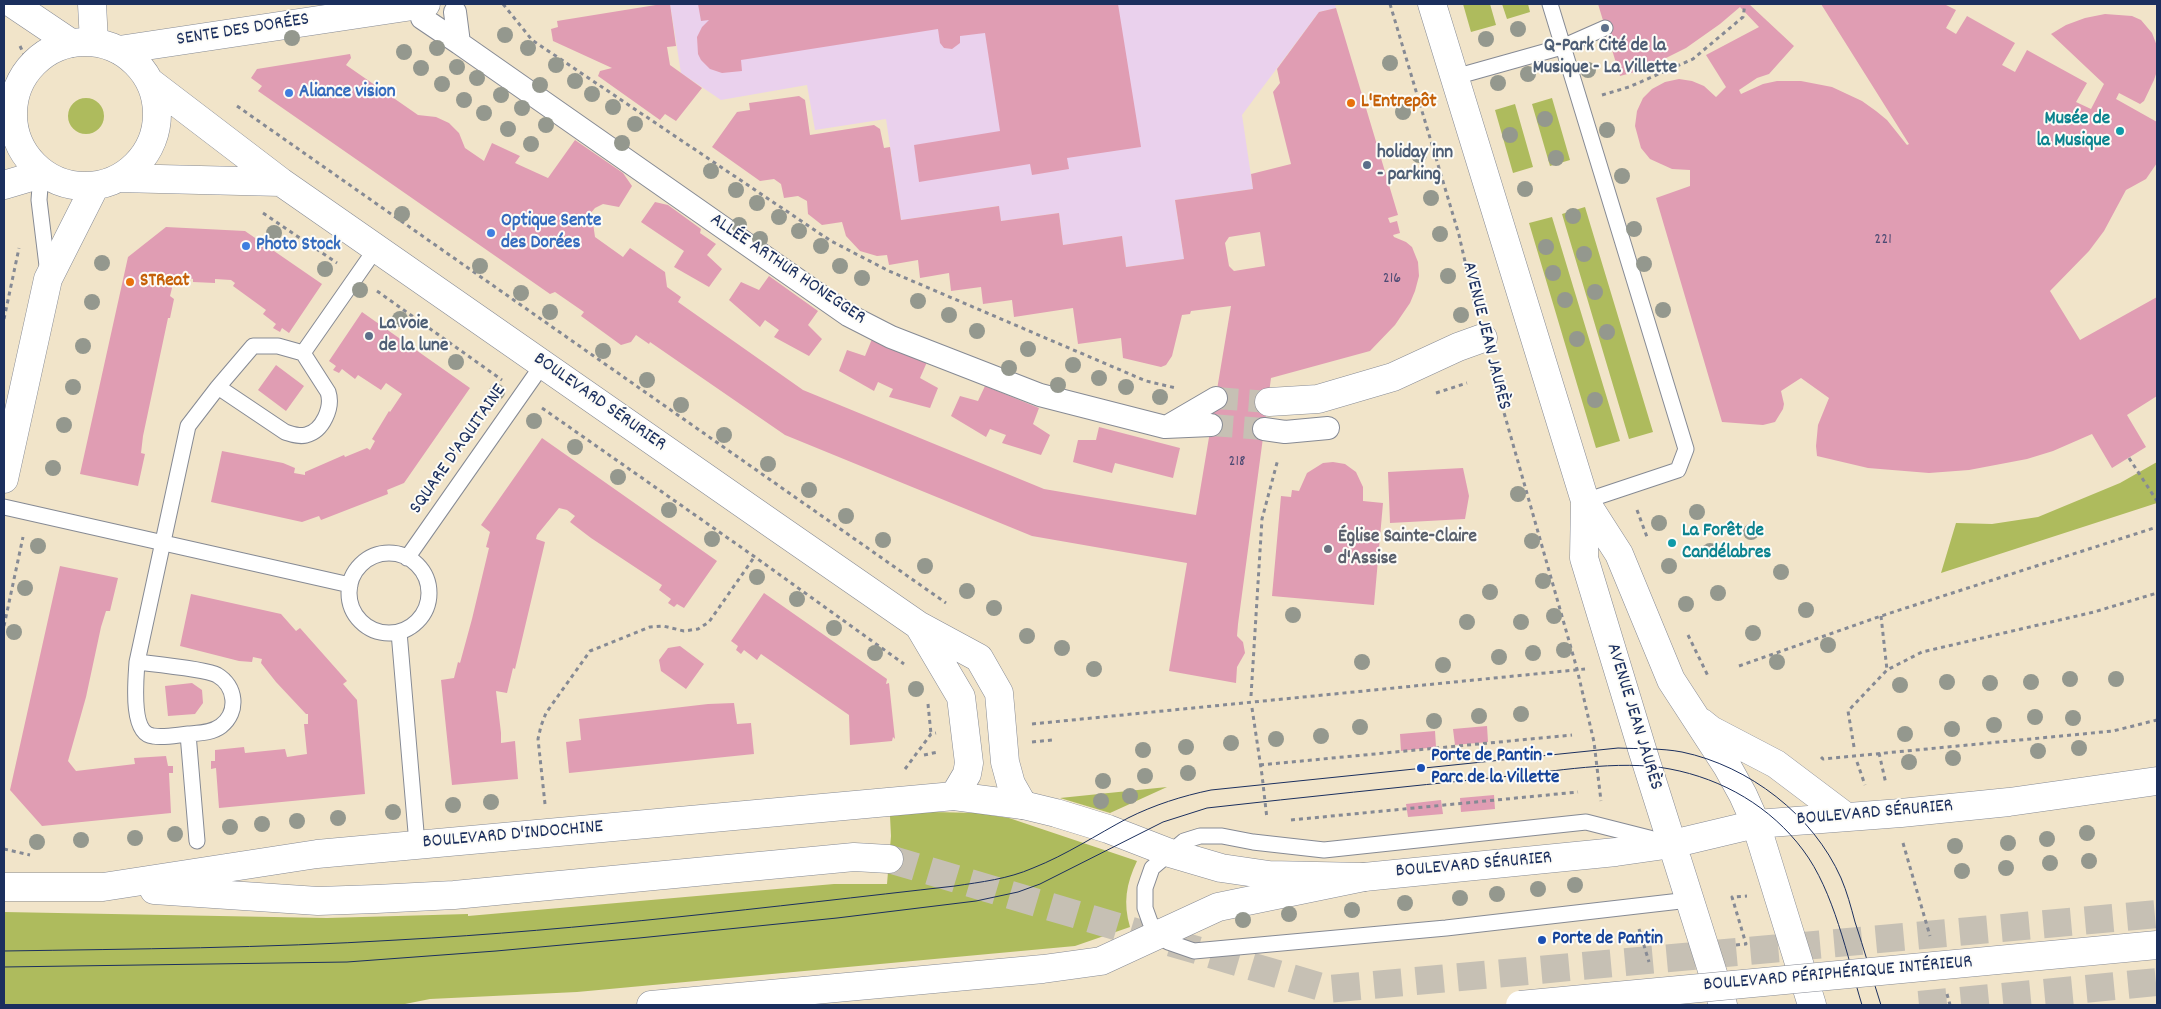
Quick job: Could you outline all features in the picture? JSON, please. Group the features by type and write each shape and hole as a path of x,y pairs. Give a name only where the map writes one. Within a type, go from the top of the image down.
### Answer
{"main road":[{"path":"4,479 48,279 107,182 144,155 156,128 157,103 150,82 139,66 120,50 82,43 13,4"},
{"path":"82,43 92,4"},
{"name":"AVENUE JEAN JAURÈS","path":"1432,4 1584,501 1619,554 1671,680 1727,766 1743,795 1756,824 1812,1005"},
{"name":"SENTE DES DORÉES","path":"120,50 424,11"},
{"path":"82,43 49,51 30,67 17,90 11,142 41,174 70,185 107,182 281,182"},
{"name":"BOULEVARD SÉRURIER","path":"150,82 281,182 918,625 978,658 999,693 1005,762 1011,784 1023,806 1108,829 1170,853 1245,873 1364,876 1595,854 1672,844 1756,824 1901,813 1999,803 2157,781"},
{"path":"4,186 41,174"},
{"path":"1269,402 1318,399 1393,378 1458,347 1483,338"},
{"name":"AVENUE JEAN JAURÈS","path":"1584,501 1584,558 1723,1005"},
{"name":"BOULEVARD SÉRURIER","path":"918,625 961,697 969,763 967,774 954,796"},
{"path":"1694,716 1711,730 1776,764 1845,816"},
{"name":"BOULEVARD D'INDOCHINE","path":"4,886 103,887 318,854 954,796 1023,806"},
{"path":"103,887 318,901 376,899 454,895 854,857 889,859"},
{"path":"651,1005 997,973 1101,961 1218,907 1364,876"},
{"name":"BOULEVARD PÉRIPHÉRIQUE INTÉRIEUR","path":"1520,1005 2157,945"}],"street":[{"name":"ALLÉE ARTHUR HONEGGER","path":"424,11 459,43 848,315 891,337 1040,395 1165,427 1211,425"},
{"path":"455,12 459,43"},
{"path":"1165,427 1216,398"},
{"path":"1274,431 1328,428"}],"lane":[{"path":"1550,4 1686,449 1678,470 1584,501"},
{"path":"1455,77 1562,47 1605,28"},
{"path":"41,174 40,215 48,279"},
{"path":"303,353 377,247"},
{"path":"137,662 215,674 233,692 233,705 229,717 221,726 208,732 188,734 151,736 142,732 138,722 137,662 188,426 218,387 253,346 278,346 303,353 330,398 324,420 306,435 296,436 286,432 218,387"},
{"name":"SQUARE D'AQUITAINE","path":"407,558 543,364"},
{"path":"4,507 350,585"},
{"path":"392,553 407,558 419,567 427,581 429,596 425,612 415,624 399,632 386,634 371,630 361,622 352,611 350,605 350,585 354,574 370,558 381,554 392,553"},
{"path":"399,632 417,844"},
{"path":"188,734 197,841"},
{"path":"1672,844 1586,822 1324,850 1253,842 1222,836 1200,836 1184,841 1152,868 1145,888 1145,908 1150,922 1168,942 1194,950 1446,928 1689,900"}],"path":[{"path":"503,4 532,40 831,241 889,271 1146,380 1216,398"},
{"name":"AVENUE JEAN JAURÈS","path":"1390,4 1459,235 1483,338 1577,669 1594,742 1602,809"},
{"path":"1601,95 1629,88 1693,59 1743,17 1745,4"},
{"path":"1443,391 1467,383"},
{"path":"1251,696 1262,519 1274,431"},
{"path":"2129,458 2157,501"},
{"path":"546,808 538,740 541,726 546,713 590,651 650,627 663,626 684,632 698,630 710,622 776,526"},
{"path":"1738,666 1881,616 2157,527"},
{"path":"1854,747 1848,711 1887,670 1922,652 2094,612 2157,593"},
{"path":"1881,616 1887,670"},
{"path":"1698,656 1710,681"},
{"path":"1050,722 1577,669"},
{"path":"927,696 931,734"},
{"path":"1252,708 1267,822"},
{"path":"1816,753 1823,759 2113,731 2157,720"},
{"path":"1260,765 1572,735"},
{"path":"1879,753 1886,784"},
{"path":"1857,762 1866,786"},
{"path":"1287,820 1578,792"},
{"path":"1902,843 1931,940"},
{"path":"1730,945 1746,944 1732,897 1753,896"},
{"path":"1945,987 1950,1005"}],"shaded area":[{"path":"670,4 1335,4 1336,8 1319,12 1242,115 1253,189 1175,200 1184,259 1126,267 1122,236 1063,245 1059,213 1001,221 998,206 901,220 886,119 815,130 807,85 721,100 681,73"}],"green space":[{"path":"1463,4 1490,4 1496,25 1471,32"},
{"path":"1502,4 1528,4 1530,12 1507,19"},
{"path":"86,98 93,99 99,103 103,109 103,123 99,129 93,133 86,134 79,133 73,129 69,123 68,116 69,109 73,103 79,99"},
{"path":"1552,98 1570,160 1550,166 1532,104"},
{"path":"1515,104 1533,167 1513,173 1495,110"},
{"path":"1585,207 1653,432 1629,439 1562,214"},
{"path":"1552,217 1620,441 1596,448 1529,223"},
{"path":"2157,462 2157,503 1941,573 1956,523 1992,524 2038,517 2120,483"},
{"path":"1167,787 1110,813 1060,798"},
{"path":"932,812 977,813 1009,818 1137,861 1130,878 1126,902 1130,927 1075,946 577,992 430,999 400,1005 4,1005 4,912 327,918 468,914 468,916 834,884 887,884 891,836 890,816"}],"building":[{"path":"670,4 676,46 667,47 670,65 702,88 676,121 665,114 660,120 598,76 600,71 612,68 553,41 551,29 558,27 557,21"},
{"path":"698,4 1118,4 1141,147 1067,158 1069,169 1032,175 1030,164 919,182 914,145 1000,131 985,33 960,36 960,43 952,49 944,48 940,43 938,29 741,60 742,71 722,73 710,69 698,54 697,37 702,27 709,20 701,21"},
{"path":"1598,4 1749,4 1794,46 1769,74 1757,78 1739,90 1741,94 1763,84 1777,81 1801,81 1832,87 1862,101 1876,111 1887,120 1907,145 1909,144 1821,4 1944,4 1956,10 1946,28 1956,34 1967,16 2015,43 2002,65 2015,72 2027,50 2087,83 2076,102 2091,109 2104,84 2051,34 2066,25 2085,18 2105,14 2132,16 2141,20 2152,33 2157,46 2157,71 2144,101 2140,104 2119,93 2116,99 2157,122 2157,163 2146,179 2126,190 2104,231 2089,251 2050,291 2080,340 2157,297 2157,396 2127,415 2146,447 2112,468 2092,434 2053,451 2027,459 1969,470 1929,473 1868,468 1817,456 1818,425 1829,398 1801,378 1781,391 1784,404 1775,422 1763,425 1722,422 1656,198 1690,186 1690,170 1672,169 1650,159 1641,148 1635,126 1637,111 1643,98 1652,89 1665,82 1679,79 1692,81 1704,86 1716,97 1726,87 1706,55 1759,27 1740,7 1686,48 1642,70 1620,76"},
{"path":"1336,8 1398,215 1388,218 1390,223 1397,221 1400,233 1393,235 1412,247 1418,262 1419,276 1410,303 1395,325 1370,351 1271,378 1238,624 1237,636 1243,642 1245,653 1237,667 1236,683 1169,671 1187,563 1032,536 785,435 650,342 649,344 636,335 631,342 621,345 581,316 584,312 555,292 550,294 258,91 262,86 251,78 257,69 350,54 351,58 346,65 418,115 436,117 449,123 459,133 465,148 484,161 492,143 520,156 515,163 548,178 575,140 623,173 632,186 619,207 603,204 595,208 589,215 587,218 593,223 595,237 623,257 630,248 665,272 667,287 681,297 678,302 803,390 1044,489 1196,515 1231,306 1191,311 1190,314 1182,315 1172,356 1166,365 1161,367 1123,358 1121,338 1078,344 1073,308 1014,317 1012,300 983,304 981,287 951,291 949,273 920,278 918,260 889,265 887,255 877,256 860,251 846,236 842,222 822,225 808,214 807,201 798,196 784,198 781,184 774,179 760,181 712,147 737,112 750,110 749,103 799,96 805,100 810,135 874,125 880,129 884,148 890,147 901,220 999,206 1001,221 1059,213 1063,245 1122,236 1126,267 1184,259 1175,200 1253,189 1251,174 1291,164 1273,92 1280,83 1277,69 1319,12","holes":["1260,232 1265,266 1234,271 1229,266 1225,243 1229,237"]},
{"path":"655,202 668,205 701,229 700,233 716,244 707,255 722,269 709,287 674,267 684,251 641,222"},
{"path":"166,227 245,231 322,284 289,333 282,328 280,332 273,328 276,324 263,314 266,310 233,286 235,283 231,280 215,279 215,283 193,282 193,279 180,275 170,282 172,288 170,296 174,299 170,318 168,318 143,436 141,453 145,454 138,486 80,474 128,257"},
{"path":"769,276 818,311 808,325 822,339 809,356 774,337 779,330 765,320 760,327 729,300 741,282 759,290"},
{"path":"362,312 470,388 404,483 387,490 388,494 321,520 319,516 302,522 211,502 222,451 283,463 295,468 294,473 305,475 305,472 344,455 345,457 367,448 370,450 375,441 372,439 402,394 386,383 381,390 358,375 355,379 342,369 339,373 333,370 336,366 329,361"},
{"path":"872,339 927,362 920,378 938,388 930,408 889,397 893,389 878,382 874,391 839,371 847,350 865,356"},
{"path":"276,365 304,386 286,411 258,390"},
{"path":"985,386 1039,408 1033,424 1050,435 1041,455 1002,443 1006,435 990,429 986,437 951,416 960,396 978,401"},
{"path":"1099,427 1180,448 1173,478 1115,463 1112,473 1073,462 1078,440 1096,440"},
{"path":"542,438 717,561 684,608 677,604 674,607 668,603 671,599 659,590 662,585 591,538 570,522 575,516 567,510 559,508 537,535 536,539 545,542 515,669 513,668 507,693 496,691 501,743 515,741 518,779 452,785 441,680 454,678 472,619 489,548 486,547 490,532 481,525"},
{"name":"Église Sainte-Claire d'Assise","path":"1323,463 1345,464 1356,472 1363,487 1363,501 1383,503 1374,605 1272,596 1281,496 1291,497 1292,490 1299,491 1307,473"},
{"path":"1463,468 1469,496 1465,519 1390,523 1388,472"},
{"path":"60,566 118,578 110,611 106,611 101,627 86,697 68,761 76,771 135,764 134,758 166,756 168,766 173,766 173,773 169,773 171,813 42,826 10,790"},
{"path":"764,593 887,679 886,684 889,683 895,739 893,737 892,741 850,745 849,715 761,654 757,660 744,650 741,654 736,650 738,646 731,641"},
{"path":"191,594 281,614 296,631 300,628 347,681 343,684 357,700 365,794 219,808 216,768 211,769 211,761 215,761 215,750 244,747 245,753 285,749 287,757 307,754 304,724 308,724 308,714 276,682 261,663 262,659 253,657 252,662 239,661 180,646"},
{"path":"680,646 704,664 686,689 661,671 659,660 668,648"},
{"path":"192,683 202,690 203,703 195,714 168,716 165,686"},
{"path":"734,703 737,724 751,723 754,754 569,773 566,742 581,740 579,719 708,704"},
{"path":"1487,726 1488,742 1455,745 1453,729"},
{"path":"1435,731 1436,747 1401,751 1400,734"},
{"path":"1494,795 1495,809 1461,812 1460,798"},
{"path":"1441,800 1443,814 1408,817 1406,804"}],"tunnel":[{"path":"1216,398 1269,402"},
{"path":"1211,425 1264,429"},
{"path":"889,859 1328,989 2157,914"},
{"path":"1919,1005 2157,982"}],"tram line":[{"path":"4,951 348,943 467,936 676,917 955,886 994,880 1024,872 1057,857 1138,813 1168,801 1211,790 1618,748 1666,750 1707,759 1754,781 1796,814 1829,855 1841,878 1881,1005"},
{"path":"4,967 347,962 639,938 837,918 976,901 1018,892 1040,884 1163,822 1207,808 1585,767 1629,765 1670,769 1709,780 1744,797 1761,808 1790,835 1814,866 1823,885 1838,924 1862,1005"}],"place":[{"name":"Q-Park Cité de la Musique - La Villette","path":"1605,28"},
{"name":"Aliance vision","path":"289,93"},
{"name":"L'Entrepôt","path":"1351,103"},
{"name":"Musée de la Musique","path":"2120,131"},
{"name":"holiday inn - parking","path":"1367,165"},
{"name":"Optique Sente des Dorées","path":"491,233"},
{"name":"Photo Stock","path":"246,246"},
{"name":"STReat","path":"130,282"},
{"name":"La voie de la lune","path":"369,336"},
{"name":"La Forêt de Candélabres","path":"1672,543"},
{"name":"Église Sainte-Claire d'Assise","path":"1328,549"},
{"name":"Porte de Pantin - Parc de la Villette","path":"1421,768"},
{"name":"Porte de Pantin","path":"1542,940"}]}
